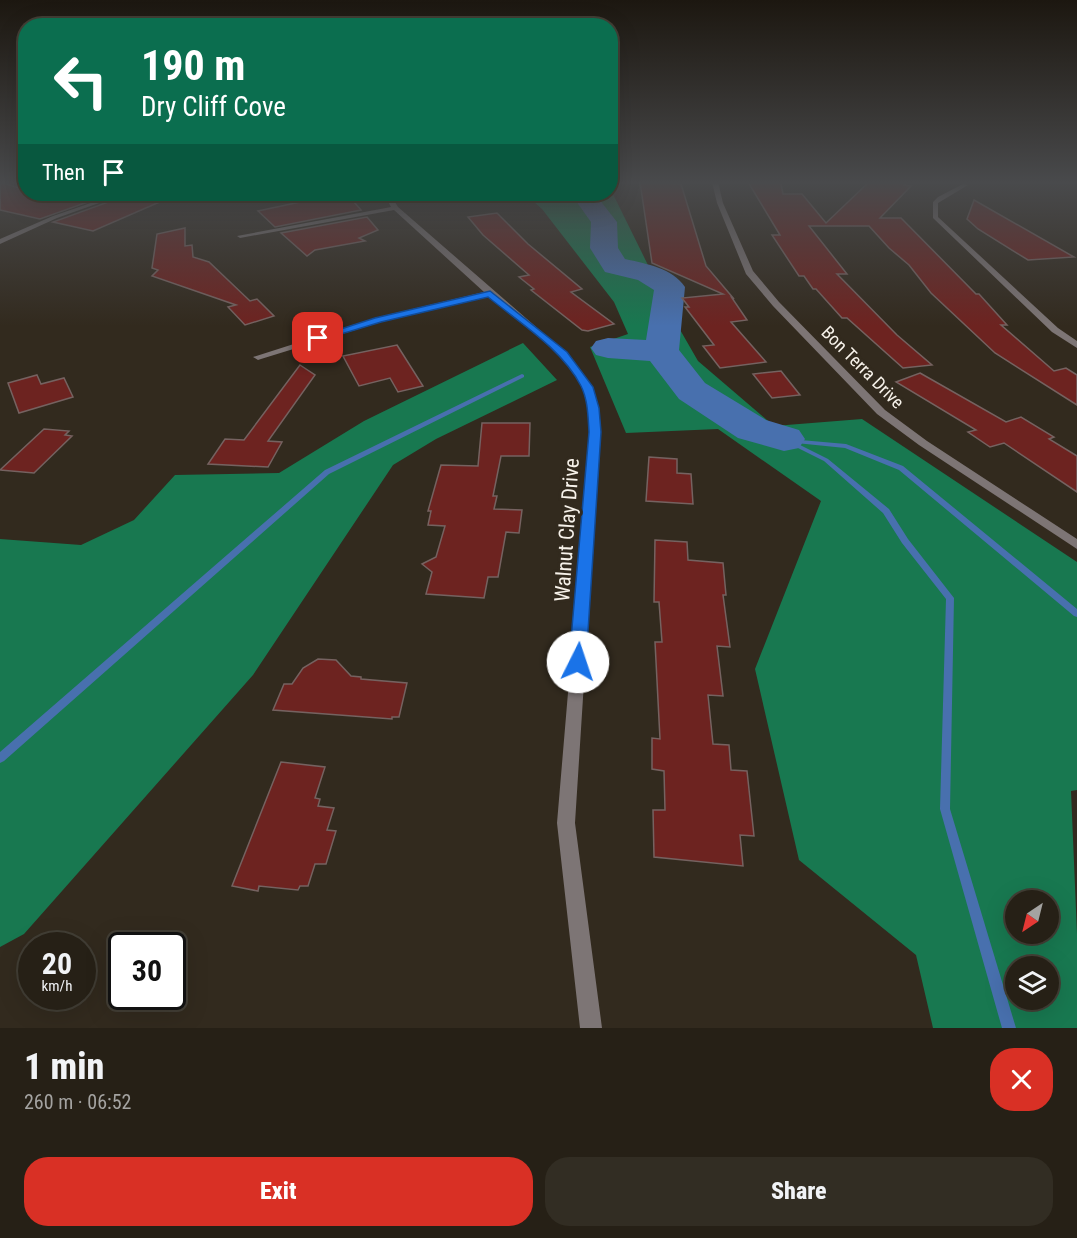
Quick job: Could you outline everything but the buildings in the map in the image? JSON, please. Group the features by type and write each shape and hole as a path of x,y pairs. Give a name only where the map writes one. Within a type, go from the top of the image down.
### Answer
{"street":[{"path":"0,242 26,230"},
{"path":"240,236 273,230"},
{"name":"Walnut Clay Drive","path":"420,230 563,355 588,387 593,408 595,432 566,823 591,1028"},
{"name":"Bon Terra Drive","path":"731,230 749,272 881,412 923,443 1077,545"},
{"path":"949,230 1047,322 1077,345"},
{"path":"258,357 378,320 490,293"}],"green space":[{"path":"558,230 631,230 679,328 698,361 774,426 862,419 1077,562 1077,790 1071,791 1077,934 1077,1028 933,1028 916,955 799,860 755,669 821,501 718,429 626,433 590,347 628,334 614,302"},
{"path":"523,343 557,380 436,439 393,465 253,675 26,932 18,932 18,937 0,947 0,539 81,545 134,520 175,475 279,473 364,421"}],"waterway":[{"path":"604,230 604,248 615,266 648,273 670,287 661,351"},
{"path":"608,348 661,351"},
{"path":"661,351 692,391 752,429 784,439"},
{"path":"0,758 327,472 522,376"},
{"path":"784,439 826,460 886,511 905,541 950,598 945,809 1009,1028"},
{"path":"791,440 846,446 901,468 1077,614"}],"route":[{"path":"318,338 378,320 490,293 563,355 588,387 595,432 578,662"}]}
